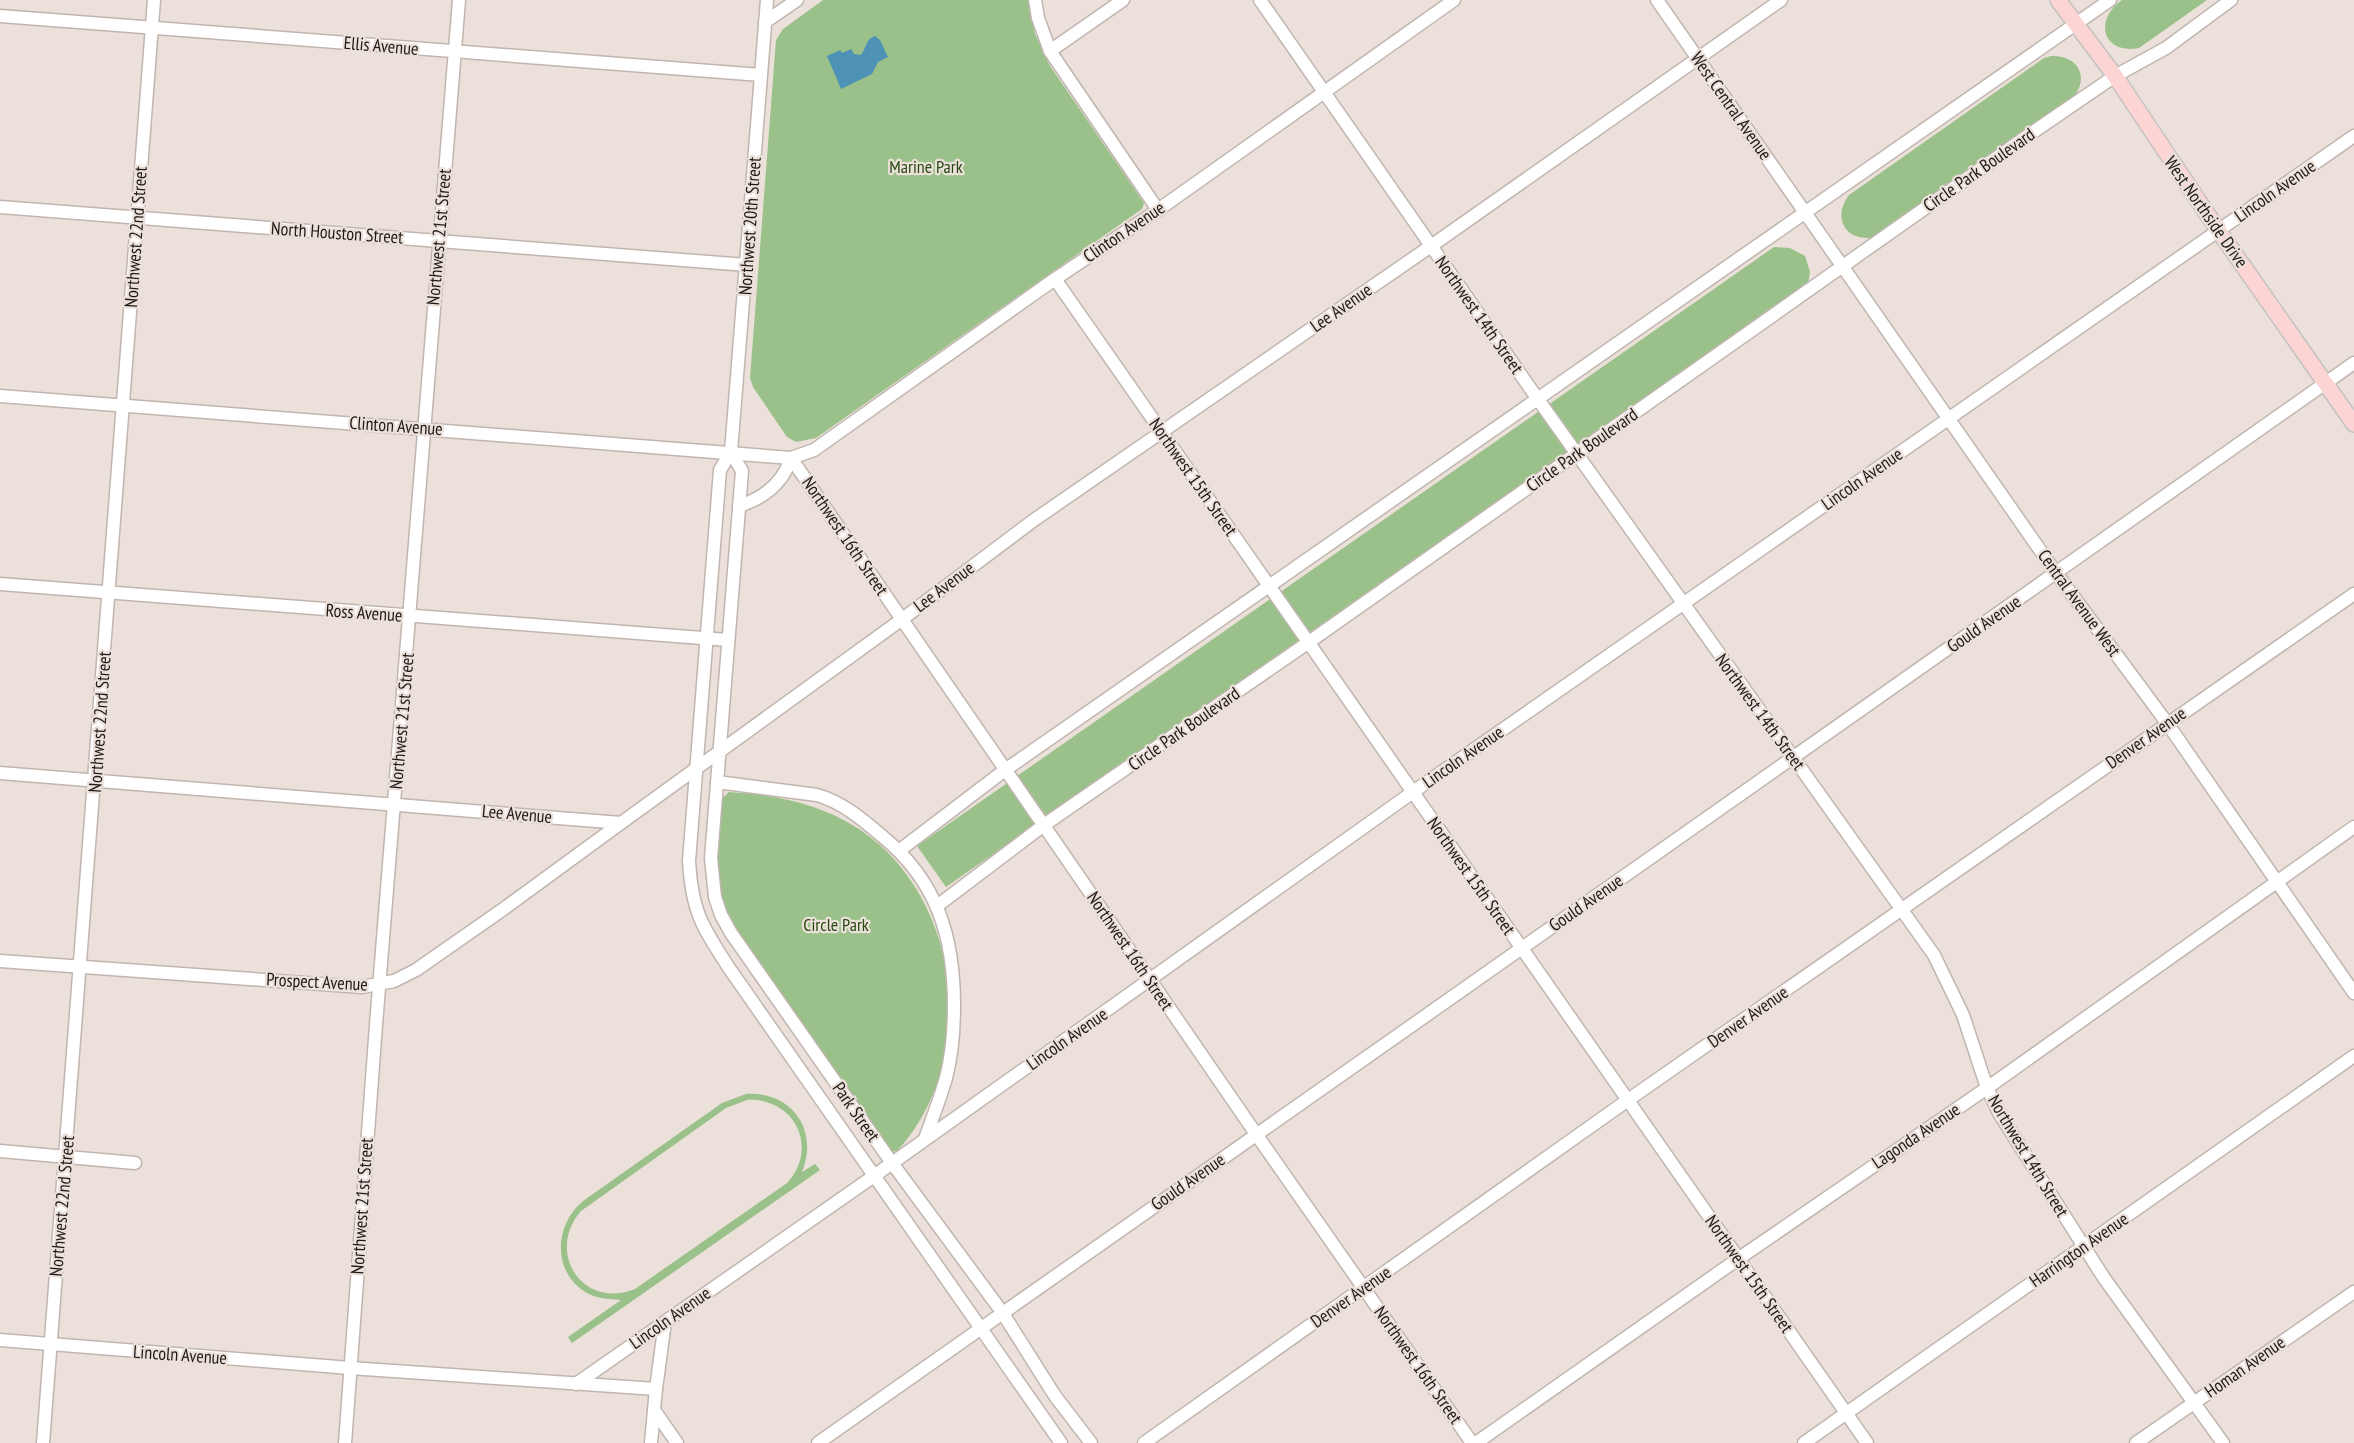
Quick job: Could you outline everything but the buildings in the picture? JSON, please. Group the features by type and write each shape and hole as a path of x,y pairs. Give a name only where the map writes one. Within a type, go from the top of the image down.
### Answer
{"main road":[{"name":"West Northside Drive","path":"2058,0 2115,76 2218,230 2354,424"}],"street":[{"name":"Northwest 22nd Street","path":"43,1443 96,780 154,0"},
{"name":"Northwest 21st Street","path":"345,1443 459,0"},
{"name":"Northwest 20th Street","path":"696,770 720,470 731,452 767,0"},
{"path":"765,21 797,0"},
{"path":"1035,0 1038,18 1050,51 1158,210"},
{"path":"1050,51 1123,0"},
{"name":"Northwest 14th Street","path":"1260,0 1683,605 1934,955 1963,1015 1999,1113 2104,1278 2223,1443"},
{"name":"Clinton Avenue","path":"0,396 791,458 814,450 1454,0"},
{"name":"West Central Avenue","path":"1657,0 1805,213"},
{"name":"Lee Avenue","path":"0,773 621,823 696,770 720,749 901,620 1034,520 1431,246 1781,0"},
{"path":"900,850 1005,770 2110,0"},
{"name":"Circle Park Boulevard","path":"937,906 1044,825 1309,642 2115,76 2166,48 2231,0"},
{"name":"Ellis Avenue","path":"0,16 761,75"},
{"name":"Lincoln Avenue","path":"576,1384 892,1164 1413,792 2354,136"},
{"name":"North Houston Street","path":"0,207 747,265"},
{"name":"Central Avenue West","path":"1805,213 2056,573 2167,723 2354,993"},
{"name":"Northwest 15th Street","path":"1055,279 1867,1443"},
{"name":"Gould Avenue","path":"818,1443 2354,363"},
{"name":"Northwest 20th Street","path":"720,749 741,471 731,452"},
{"path":"739,506 752,501 781,481 791,458"},
{"name":"Northwest 16th Street","path":"791,458 1150,981 1472,1443"},
{"name":"Ross Avenue","path":"0,584 728,640"},
{"name":"Denver Avenue","path":"1144,1443 1628,1100 2354,594"},
{"name":"Park Street","path":"720,749 711,858 712,881 721,915 731,933 892,1164 1002,1312 1054,1396 1090,1443"},
{"name":"Park Street","path":"696,770 689,861 690,887 699,919 729,968 1061,1443"},
{"path":"717,782 817,795 831,799 862,819 900,850 926,884 946,927 951,949 954,1024 946,1078 925,1139"},
{"name":"Prospect Avenue","path":"0,961 362,987 394,981 416,970 621,823"},
{"name":"Lagonda Avenue","path":"1476,1443 1738,1259 1988,1088 2354,826"},
{"name":"Harrington Avenue","path":"1804,1443 2354,1056"},
{"path":"0,1151 135,1163"},
{"name":"Homan Avenue","path":"2136,1443 2354,1292"},
{"path":"651,1443 665,1322"},
{"name":"Lincoln Avenue","path":"0,1340 350,1368 656,1389"},
{"path":"654,1410 677,1443"}],"green space":[{"name":"Marine Park","path":"823,0 1029,0 1035,34 1050,66 1144,203 1142,209 816,438 796,442 787,437 753,387 750,378 776,40 783,29"},
{"path":"2122,0 2207,0 2139,48 2127,49 2110,41 2105,26 2107,17"},
{"path":"2051,56 2068,59 2078,69 2081,82 2073,98 1876,237 1866,238 1850,233 1842,220 1844,204 1849,195 2044,58"},
{"path":"1774,247 1790,248 1805,256 1810,272 1808,284 946,887 917,846"},
{"name":"Circle Park","path":"729,792 764,795 797,802 844,820 859,829 894,859 920,895 938,937 948,982 949,1027 941,1072 923,1114 897,1151 891,1152 734,929 719,895 715,867 720,800"},
{"path":"746,1094 777,1099 788,1106 798,1116 807,1142 802,1172 815,1164 820,1170 572,1343 568,1337 621,1300 589,1294 577,1286 568,1275 561,1250 562,1236 573,1211 583,1201 722,1103","holes":["747,1100 764,1101 789,1115 797,1127 801,1140 801,1154 797,1169 787,1183 635,1289 616,1293 600,1292 586,1285 575,1274 569,1260 567,1244 571,1227 581,1211 726,1108"]}],"water":[{"path":"875,36 880,40 888,57 878,62 872,74 841,89 827,56 840,50 842,53 851,49 854,54 860,55 869,40"}]}
